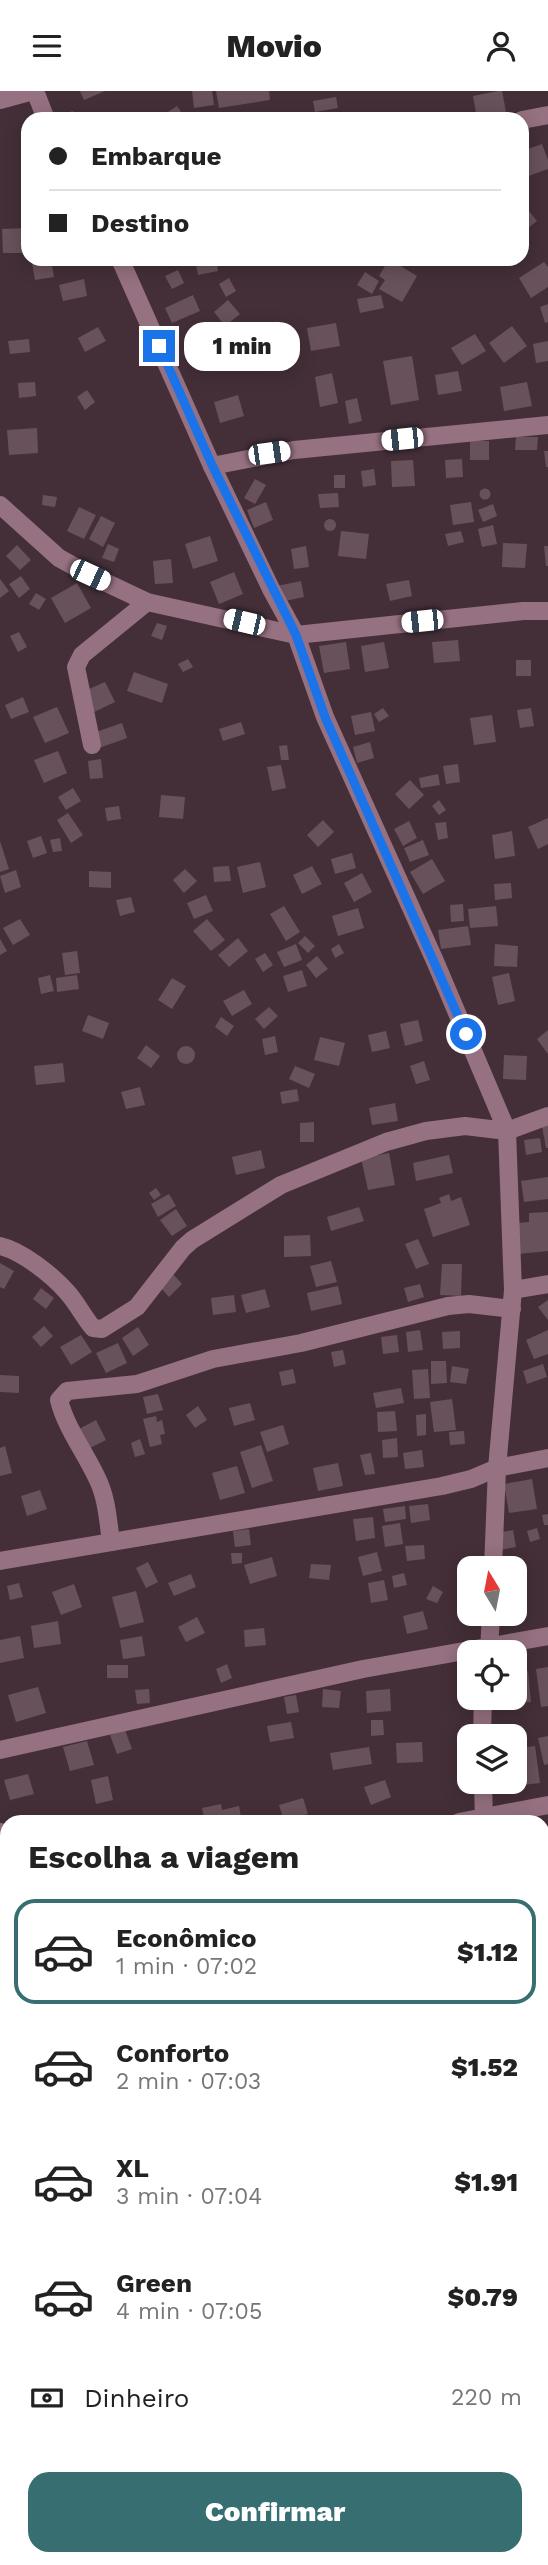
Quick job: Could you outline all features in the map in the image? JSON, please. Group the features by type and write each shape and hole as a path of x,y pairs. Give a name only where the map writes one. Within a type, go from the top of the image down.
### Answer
{"street":[{"path":"0,100 34,91 43,112"},
{"path":"529,119 548,115"},
{"path":"123,266 212,465 296,635 325,717 435,961 507,1131 513,1290 497,1468 493,1556"},
{"path":"212,465 294,450 548,425"},
{"path":"0,505 60,558 146,602 296,635 523,611 548,611"},
{"path":"92,745 76,667 82,655 146,602"},
{"path":"0,1246 14,1249 67,1291 93,1328 102,1329 137,1307 192,1240 281,1185 386,1142 426,1131 465,1126 507,1131 542,1118 548,1102"},
{"path":"513,1290 548,1284"},
{"path":"111,1542 105,1501 98,1480 62,1414 59,1400 67,1391 137,1384 205,1361 301,1343 448,1306 469,1304 512,1309"},
{"path":"0,1561 442,1486 471,1479 497,1468 548,1458"},
{"path":"527,1641 548,1636"},
{"path":"0,1751 350,1671 457,1654"},
{"path":"483,1794 484,1815"},
{"path":"502,1815 548,1805"}],"building":[{"path":"80,91 105,91 84,100"},
{"path":"192,91 212,91 214,105 194,108"},
{"path":"216,91 269,91 270,100 219,108"},
{"path":"502,91 506,112 476,112 473,96"},
{"path":"336,97 338,108 315,112 313,101"},
{"path":"177,106 181,112 168,112"},
{"path":"542,144 548,160 548,169 529,176 529,149"},
{"path":"529,211 537,221 529,227"},
{"path":"21,228 21,253 3,253 2,229"},
{"path":"544,262 548,267 548,287 531,298 519,278"},
{"path":"33,266 52,266 54,277 35,280"},
{"path":"196,266 217,266 218,271 198,275"},
{"path":"385,266 401,266 417,276 402,302 379,289 385,280 379,276"},
{"path":"178,270 184,283 172,289 165,276"},
{"path":"365,272 379,281 372,294 357,285"},
{"path":"229,278 236,291 226,297 219,284"},
{"path":"84,279 87,296 63,301 59,285"},
{"path":"193,295 200,311 172,323 165,308"},
{"path":"381,295 384,308 360,313 357,299"},
{"path":"228,300 240,314 225,326 214,312"},
{"path":"548,304 548,322 545,323 540,307"},
{"path":"276,321 284,334 267,345 258,333"},
{"path":"336,323 340,346 311,351 307,328"},
{"path":"512,326 527,346 504,363 489,343"},
{"path":"98,327 106,341 85,352 78,338"},
{"path":"254,334 263,348 249,357 240,343"},
{"path":"475,334 486,351 462,365 451,348"},
{"path":"29,339 30,352 10,354 8,341"},
{"path":"548,341 548,361 536,363 533,344"},
{"path":"412,356 419,400 391,405 383,361"},
{"path":"458,371 462,391 438,395 435,375"},
{"path":"332,373 338,403 320,407 315,377"},
{"path":"35,382 36,396 19,398 18,383"},
{"path":"527,382 532,406 504,411 500,387"},
{"path":"87,390 95,402 85,410 77,397"},
{"path":"238,395 244,416 220,423 214,402"},
{"path":"357,398 362,421 349,424 345,401"},
{"path":"37,428 38,453 9,455 7,430"},
{"path":"516,437 538,437 537,450 515,450"},
{"path":"470,441 489,441 489,460 470,460"},
{"path":"544,451 548,451 548,467 546,467"},
{"path":"462,459 463,477 446,478 445,460"},
{"path":"413,460 415,486 392,487 391,461"},
{"path":"374,469 376,485 363,487 361,471"},
{"path":"334,475 345,475 345,488 334,488"},
{"path":"255,479 266,485 255,504 244,498"},
{"path":"485,489 489,490 489,498 485,499 481,498 480,494 481,490"},
{"path":"338,493 339,507 320,508 318,494"},
{"path":"43,495 57,497 55,507 42,505"},
{"path":"266,502 273,520 254,528 247,510"},
{"path":"471,502 474,522 453,525 450,505"},
{"path":"493,504 497,516 483,522 478,510"},
{"path":"79,507 96,515 84,539 67,531"},
{"path":"101,516 115,523 103,547 89,539"},
{"path":"330,519 336,525 330,531 324,525"},
{"path":"493,525 497,544 482,547 478,529"},
{"path":"341,531 369,534 366,559 338,556"},
{"path":"461,531 464,542 448,546 445,534"},
{"path":"210,536 218,561 193,569 185,544"},
{"path":"503,543 527,544 525,568 502,567"},
{"path":"108,544 119,549 114,562 102,558"},
{"path":"17,545 31,560 20,570 6,556"},
{"path":"306,546 309,567 294,569 291,549"},
{"path":"544,546 548,546 548,566 546,566"},
{"path":"171,559 173,583 155,584 153,561"},
{"path":"234,572 243,594 219,604 210,582"},
{"path":"21,576 30,589 19,598 9,584"},
{"path":"0,579 9,591 0,598"},
{"path":"409,580 412,596 390,601 386,584"},
{"path":"301,581 304,597 280,602 277,586"},
{"path":"77,583 91,608 65,623 51,598"},
{"path":"36,593 46,599 39,610 29,604"},
{"path":"157,623 167,626 162,640 151,636"},
{"path":"19,632 27,647 18,652 10,636"},
{"path":"458,640 460,661 434,663 432,642"},
{"path":"346,642 350,669 324,673 319,646"},
{"path":"384,642 389,668 365,672 361,646"},
{"path":"188,659 193,667 183,672 178,664"},
{"path":"516,660 531,660 531,676 516,676"},
{"path":"134,672 168,684 162,703 127,691"},
{"path":"105,682 115,702 92,713 82,692"},
{"path":"23,697 29,712 11,719 5,705"},
{"path":"57,707 69,733 45,743 33,717"},
{"path":"383,708 389,716 379,722 374,714"},
{"path":"531,708 534,726 520,728 517,710"},
{"path":"371,712 375,731 355,735 351,716"},
{"path":"492,715 496,742 474,745 470,718"},
{"path":"241,722 245,734 223,741 219,729"},
{"path":"122,723 127,738 99,748 93,733"},
{"path":"370,742 374,758 357,763 353,747"},
{"path":"287,745 289,760 281,760 279,746"},
{"path":"58,751 67,773 44,783 34,760"},
{"path":"101,759 103,778 90,779 88,761"},
{"path":"458,764 460,782 446,784 443,766"},
{"path":"281,765 286,788 272,791 267,767"},
{"path":"438,774 440,785 421,788 419,778"},
{"path":"410,780 424,795 409,809 395,794"},
{"path":"73,788 81,801 66,810 58,797"},
{"path":"161,795 185,797 183,819 159,817"},
{"path":"439,800 446,810 439,815 432,806"},
{"path":"119,806 121,819 107,821 105,808"},
{"path":"68,813 83,835 71,843 57,820"},
{"path":"548,818 548,844 538,849 528,827"},
{"path":"323,820 334,832 318,847 307,835"},
{"path":"409,821 417,838 403,846 394,829"},
{"path":"446,822 448,838 438,840 435,823"},
{"path":"512,831 515,856 495,859 492,835"},
{"path":"41,836 47,853 33,858 27,841"},
{"path":"60,838 62,851 53,852 50,840"},
{"path":"423,840 429,855 410,862 404,848"},
{"path":"0,841 9,869 0,872"},
{"path":"352,853 356,868 335,874 331,859"},
{"path":"432,859 445,881 423,894 410,872"},
{"path":"260,862 266,887 243,893 237,867"},
{"path":"229,866 231,881 214,882 213,867"},
{"path":"312,866 322,884 302,894 293,875"},
{"path":"185,869 197,881 184,893 173,880"},
{"path":"16,870 21,887 5,893 0,876"},
{"path":"89,871 111,872 111,888 89,887"},
{"path":"362,873 372,892 354,902 344,883"},
{"path":"511,883 512,898 495,900 494,884"},
{"path":"206,895 213,911 194,919 187,903"},
{"path":"131,897 135,912 120,916 116,900"},
{"path":"463,904 464,921 451,922 450,905"},
{"path":"284,906 300,932 286,941 270,914"},
{"path":"496,906 498,926 470,928 468,909"},
{"path":"358,908 364,928 338,936 332,916"},
{"path":"20,919 30,935 13,945 3,928"},
{"path":"207,919 225,940 211,951 193,931"},
{"path":"468,926 471,945 441,949 438,930"},
{"path":"305,936 315,946 308,953 298,943"},
{"path":"238,938 248,951 229,967 218,955"},
{"path":"0,939 7,951 0,955"},
{"path":"296,944 302,960 284,967 277,952"},
{"path":"339,944 344,953 335,958 331,949"},
{"path":"495,944 518,946 517,967 494,966"},
{"path":"77,951 80,973 65,975 62,953"},
{"path":"265,953 273,965 263,972 255,959"},
{"path":"317,956 328,969 316,978 306,965"},
{"path":"302,970 307,986 288,992 283,976"},
{"path":"509,973 515,1001 498,1005 492,977"},
{"path":"50,975 54,991 41,994 38,978"},
{"path":"77,975 79,989 57,992 56,978"},
{"path":"172,978 186,986 172,1009 158,1000"},
{"path":"244,990 252,1004 232,1016 223,1001"},
{"path":"269,1007 278,1016 264,1029 255,1019"},
{"path":"88,1015 109,1023 103,1039 82,1031"},
{"path":"221,1017 234,1026 227,1036 215,1027"},
{"path":"418,1020 423,1041 405,1046 400,1024"},
{"path":"548,1030 548,1054 537,1039"},
{"path":"386,1031 390,1048 372,1052 368,1035"},
{"path":"275,1036 278,1052 265,1055 262,1039"},
{"path":"320,1037 345,1043 339,1066 314,1060"},
{"path":"146,1045 160,1056 151,1068 137,1058"},
{"path":"186,1046 194,1051 195,1055 190,1063 186,1064 178,1059 177,1055 182,1047"},
{"path":"504,1055 527,1056 526,1080 503,1079"},
{"path":"424,1061 430,1080 416,1084 410,1066"},
{"path":"63,1063 65,1082 36,1085 34,1066"},
{"path":"295,1066 315,1074 309,1088 289,1079"},
{"path":"140,1087 145,1105 126,1109 121,1092"},
{"path":"297,1089 299,1101 282,1104 280,1092"},
{"path":"395,1103 398,1121 372,1125 369,1108"},
{"path":"314,1122 314,1142 300,1142 300,1123"},
{"path":"548,1125 548,1148 546,1148 542,1126"},
{"path":"540,1138 542,1152 526,1155 524,1140"},
{"path":"261,1150 265,1168 236,1175 232,1157"},
{"path":"389,1153 395,1185 368,1190 361,1158"},
{"path":"449,1155 453,1173 416,1181 413,1163"},
{"path":"548,1177 548,1199 524,1202 521,1181"},
{"path":"156,1188 161,1195 154,1200 149,1193"},
{"path":"169,1194 176,1206 158,1217 151,1204"},
{"path":"449,1194 451,1201 461,1197 470,1225 433,1237 424,1209 441,1203 439,1198"},
{"path":"359,1207 364,1221 331,1231 327,1217"},
{"path":"176,1209 187,1226 172,1236 160,1220"},
{"path":"548,1212 548,1251 519,1254 517,1223 529,1222 529,1213"},
{"path":"310,1235 311,1256 284,1257 284,1236"},
{"path":"418,1239 429,1264 416,1269 405,1244"},
{"path":"331,1261 337,1282 316,1287 310,1266"},
{"path":"0,1263 14,1271 4,1289 0,1287"},
{"path":"442,1264 462,1264 461,1296 440,1295"},
{"path":"174,1275 182,1284 169,1297 160,1287"},
{"path":"420,1284 424,1297 408,1302 404,1288"},
{"path":"338,1286 342,1304 311,1311 307,1293"},
{"path":"41,1288 54,1298 46,1309 33,1299"},
{"path":"265,1289 270,1307 246,1313 241,1295"},
{"path":"234,1295 236,1312 213,1315 211,1298"},
{"path":"548,1300 548,1320 538,1307"},
{"path":"44,1326 53,1336 41,1347 32,1337"},
{"path":"138,1327 149,1345 133,1356 122,1338"},
{"path":"420,1330 423,1350 408,1352 406,1332"},
{"path":"548,1330 548,1354 534,1359 526,1340"},
{"path":"460,1331 460,1348 443,1349 442,1332"},
{"path":"81,1335 92,1352 71,1365 60,1347"},
{"path":"397,1335 399,1352 383,1354 381,1337"},
{"path":"118,1343 127,1363 106,1373 96,1353"},
{"path":"343,1350 346,1364 334,1367 331,1352"},
{"path":"431,1361 446,1361 447,1383 431,1384"},
{"path":"543,1364 547,1377 527,1384 523,1371"},
{"path":"452,1366 469,1369 466,1384 450,1382"},
{"path":"293,1369 296,1383 282,1386 279,1372"},
{"path":"428,1369 430,1398 414,1399 412,1370"},
{"path":"0,1375 19,1376 19,1393 0,1392"},
{"path":"401,1388 404,1403 376,1408 373,1393"},
{"path":"158,1394 163,1410 147,1414 143,1397"},
{"path":"452,1399 456,1430 434,1432 430,1402"},
{"path":"250,1403 255,1420 234,1426 229,1408"},
{"path":"198,1406 207,1420 195,1428 186,1415"},
{"path":"395,1411 397,1431 378,1432 377,1412"},
{"path":"426,1414 426,1435 417,1436 416,1415"},
{"path":"156,1416 157,1422 162,1420 165,1434 160,1435 162,1444 150,1447 143,1419"},
{"path":"96,1420 106,1440 90,1448 79,1429"},
{"path":"283,1425 289,1444 267,1452 260,1432"},
{"path":"464,1431 465,1444 450,1445 449,1432"},
{"path":"397,1438 398,1457 383,1458 382,1440"},
{"path":"140,1439 145,1454 135,1457 131,1443"},
{"path":"261,1445 273,1481 252,1488 240,1452"},
{"path":"5,1446 12,1473 0,1476 0,1448"},
{"path":"422,1450 424,1467 405,1469 403,1453"},
{"path":"371,1453 375,1474 365,1475 360,1455"},
{"path":"338,1463 343,1486 318,1491 313,1468"},
{"path":"237,1466 245,1493 220,1500 212,1473"},
{"path":"532,1479 537,1509 509,1513 504,1484"},
{"path":"40,1490 47,1509 27,1516 21,1496"},
{"path":"428,1504 430,1520 411,1523 409,1506"},
{"path":"405,1506 406,1519 385,1522 383,1509"},
{"path":"548,1514 548,1525 544,1525 542,1515"},
{"path":"373,1517 375,1538 356,1541 353,1519"},
{"path":"400,1523 403,1544 385,1547 382,1526"},
{"path":"537,1528 540,1539 530,1542 527,1531"},
{"path":"249,1529 251,1545 235,1547 233,1531"},
{"path":"513,1530 516,1547 500,1550 497,1533"},
{"path":"424,1545 425,1559 407,1561 405,1546"},
{"path":"377,1552 382,1571 363,1576 358,1557"},
{"path":"231,1553 242,1553 242,1563 232,1564"},
{"path":"272,1557 277,1576 250,1584 244,1565"},
{"path":"148,1562 158,1582 146,1588 136,1568"},
{"path":"311,1564 331,1565 329,1580 309,1578"},
{"path":"404,1573 407,1585 394,1588 392,1576"},
{"path":"191,1574 196,1587 174,1596 168,1583"},
{"path":"384,1580 388,1600 371,1603 368,1583"},
{"path":"19,1583 23,1597 10,1600 7,1586"},
{"path":"74,1584 82,1607 61,1615 52,1592"},
{"path":"433,1586 443,1592 437,1603 426,1599"},
{"path":"136,1591 144,1622 120,1628 112,1597"},
{"path":"423,1611 428,1629 407,1634 403,1616"},
{"path":"197,1617 205,1633 186,1642 178,1627"},
{"path":"58,1621 61,1644 34,1648 31,1626"},
{"path":"264,1628 266,1645 245,1647 244,1630"},
{"path":"20,1636 24,1658 0,1663 0,1640"},
{"path":"142,1636 145,1656 123,1659 120,1640"},
{"path":"227,1664 232,1678 221,1683 216,1669"},
{"path":"107,1665 128,1665 128,1678 107,1678"},
{"path":"548,1667 548,1706 541,1707 536,1669"},
{"path":"527,1671 531,1702 527,1702"},
{"path":"38,1687 46,1713 16,1722 8,1695"},
{"path":"149,1689 150,1703 137,1704 135,1690"},
{"path":"323,1689 341,1691 339,1708 322,1707"},
{"path":"390,1689 391,1711 367,1713 366,1691"},
{"path":"296,1695 299,1712 287,1714 284,1697"},
{"path":"371,1720 383,1720 384,1735 371,1736"},
{"path":"291,1722 294,1738 270,1742 267,1726"},
{"path":"125,1730 132,1749 117,1754 110,1735"},
{"path":"548,1736 548,1764 544,1765 538,1738"},
{"path":"87,1741 94,1765 70,1771 63,1747"},
{"path":"422,1742 423,1762 397,1763 396,1743"},
{"path":"535,1746 540,1783 527,1785 527,1747"},
{"path":"369,1747 372,1764 333,1770 330,1753"},
{"path":"28,1774 34,1794 10,1800 4,1780"},
{"path":"108,1776 113,1800 96,1804 91,1780"},
{"path":"385,1780 391,1797 371,1805 364,1787"},
{"path":"303,1798 308,1814 282,1815 279,1805"},
{"path":"221,1804 222,1810 239,1806 241,1815 204,1815 202,1808"}],"route":[{"path":"159,346 212,465 296,635 325,717 466,1034"}]}
